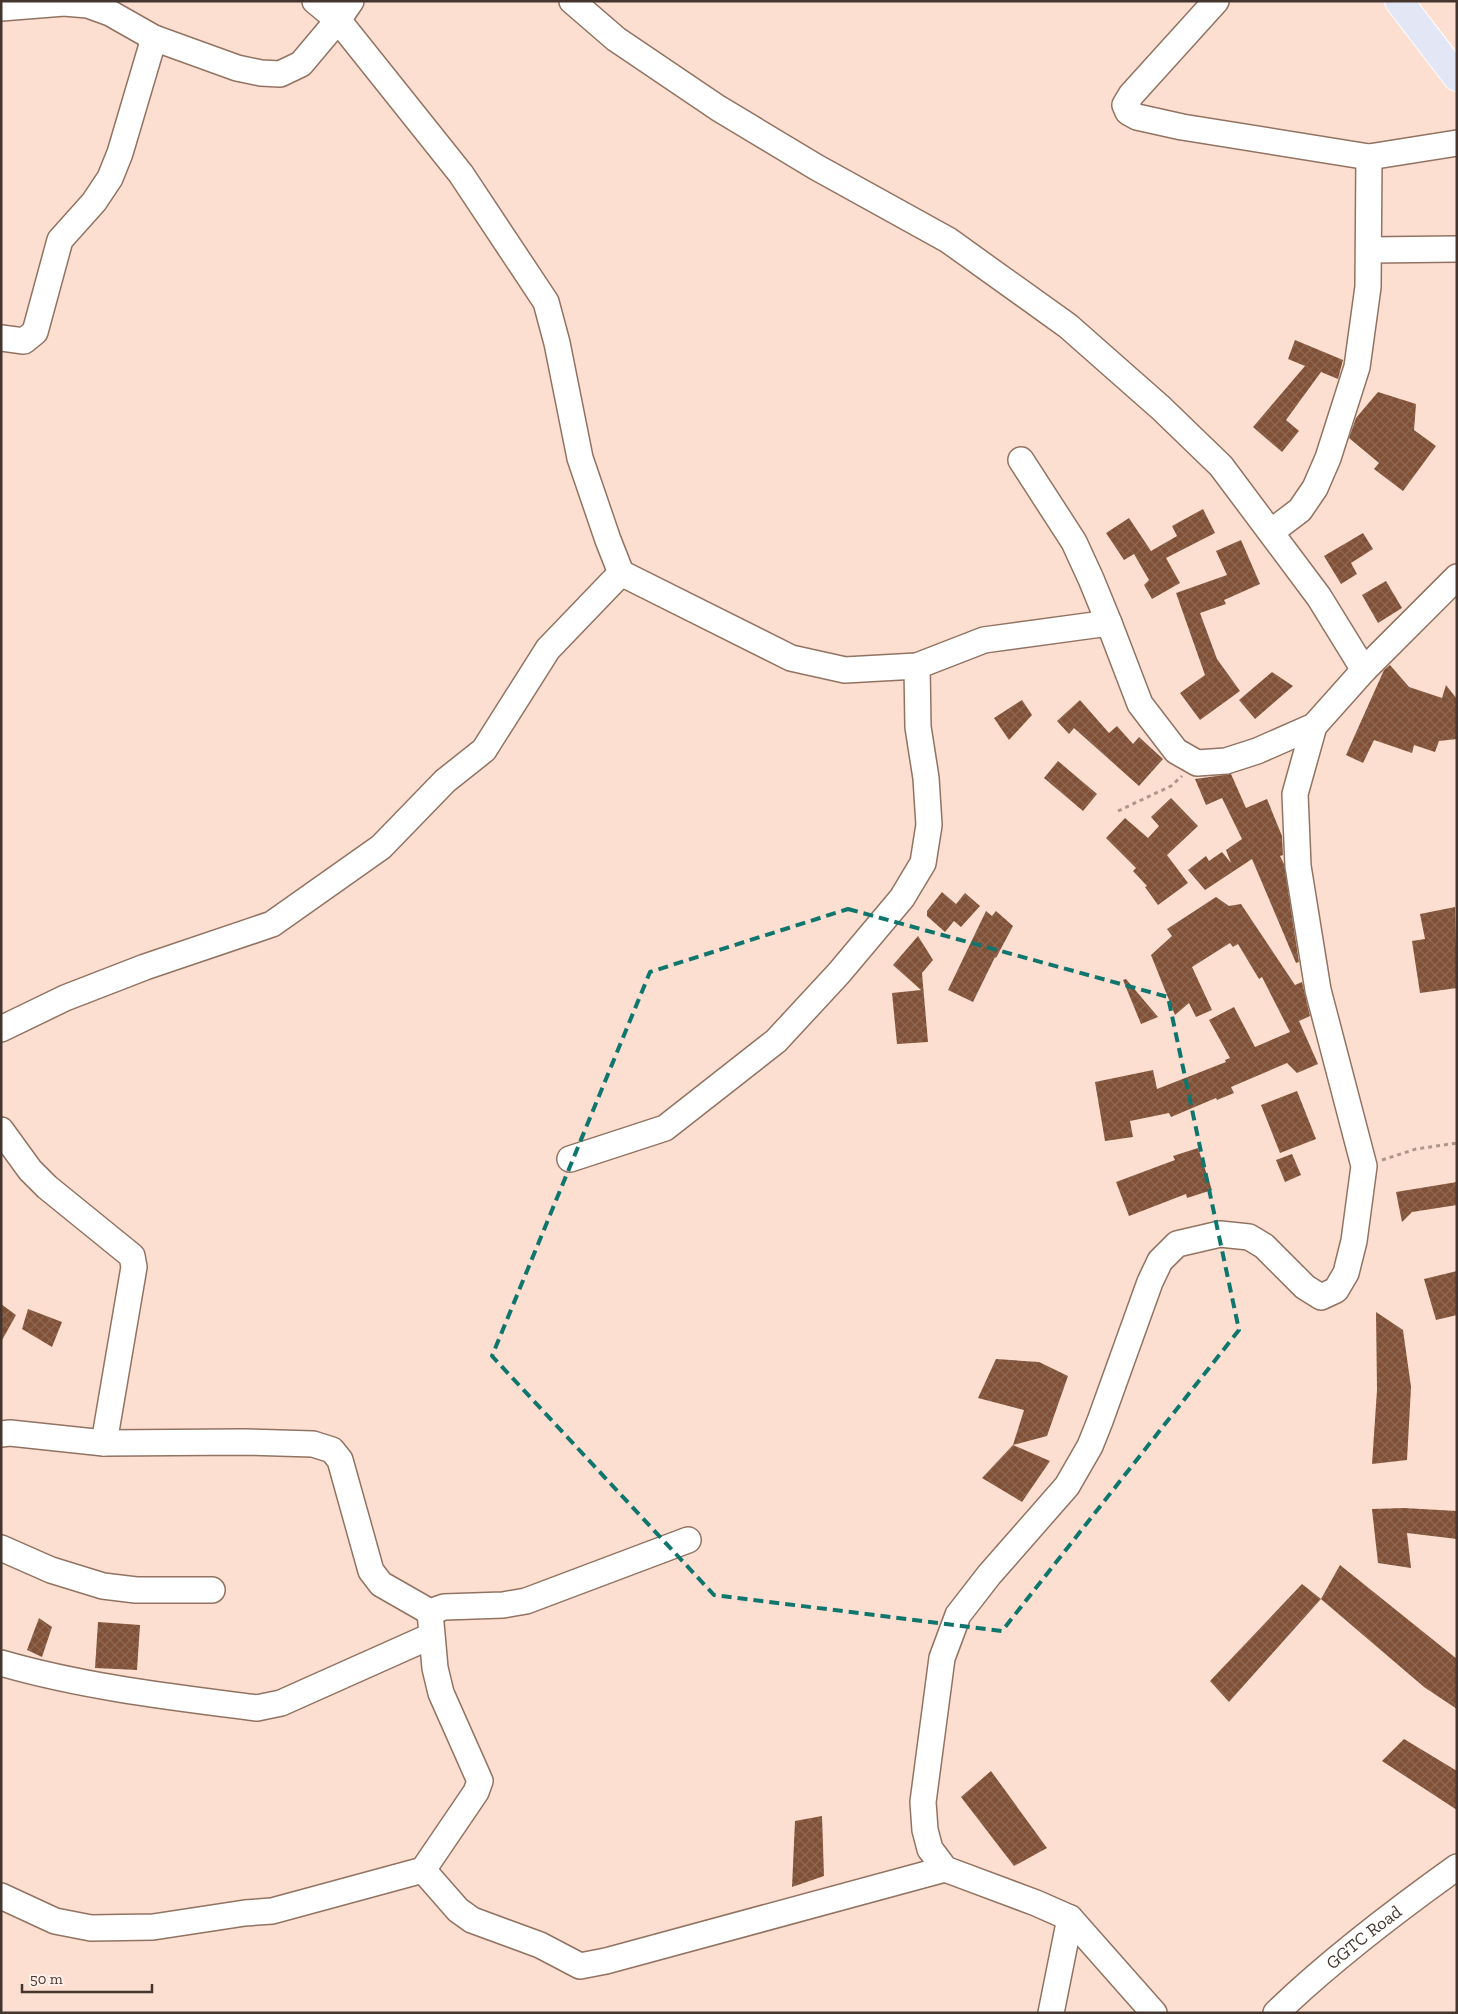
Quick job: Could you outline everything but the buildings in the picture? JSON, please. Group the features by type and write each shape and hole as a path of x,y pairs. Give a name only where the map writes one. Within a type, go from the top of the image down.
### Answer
{"main road":[{"path":"1399,1 1457,77"}],"street":[{"path":"315,1 345,11 461,174 546,302 557,343 580,458 621,573 791,658 845,670 916,666 984,640 1109,622"},
{"path":"572,1 616,39 718,108 816,167 948,240 1068,326 1162,408 1220,466 1319,597 1364,670"},
{"path":"1216,1 1132,95 1125,105 1128,112 1137,118 1182,127 1369,157 1457,143"},
{"path":"1,8 64,2 88,3 154,38 236,68 261,74 280,74 301,64 345,11"},
{"path":"1,338 24,342 34,332 60,240 94,202 110,178 117,161 154,38"},
{"path":"1271,532 1300,510 1315,488 1328,458 1357,367 1368,287 1369,157"},
{"path":"1369,250 1457,249"},
{"path":"1021,460 1074,542 1092,579 1140,704 1176,751 1197,763 1226,761 1257,751 1314,726 1364,670 1457,577"},
{"path":"1,1029 65,998 145,967 218,944 272,924 381,847 445,780 484,750 548,649 621,573"},
{"path":"570,1159 665,1128 776,1041 839,973 902,898 923,863 929,825 926,778 918,727 916,666"},
{"path":"1154,2013 1070,1918 945,1868 930,1850 925,1830 923,1802 942,1658 958,1615 989,1575 1067,1486 1090,1446 1150,1282 1160,1262 1177,1244 1220,1234 1249,1237 1264,1246 1305,1287 1321,1297 1336,1290 1346,1274 1354,1241 1364,1166 1318,990 1298,866 1295,794 1314,726"},
{"path":"1,1130 30,1170 41,1181 132,1256 134,1267 104,1443"},
{"path":"1,1434 104,1443 254,1442 313,1444 332,1450 340,1460 371,1571 381,1584 430,1624 435,1668 441,1693 480,1781 476,1792 423,1870 272,1911 245,1913 153,1927 91,1928 55,1921 1,1896"},
{"path":"1,1663 36,1673 98,1685 257,1708 281,1703 430,1624 444,1607 503,1605 526,1601 688,1540"},
{"path":"1,1548 51,1570 103,1586 136,1590 212,1590"},
{"name":"GGTC Road","path":"1276,2013 1295,1994 1397,1911 1457,1867"},
{"path":"423,1870 458,1910 472,1920 540,1945 580,1966 616,1958 945,1868"},
{"path":"1052,2013 1070,1918"}],"path":[{"path":"1118,811 1171,786 1197,763"},
{"path":"1364,1166 1416,1149 1457,1142"}],"highlighted area":[{"path":"848,909 1168,997 1239,1330 1002,1631 714,1595 492,1356 650,972"}]}
